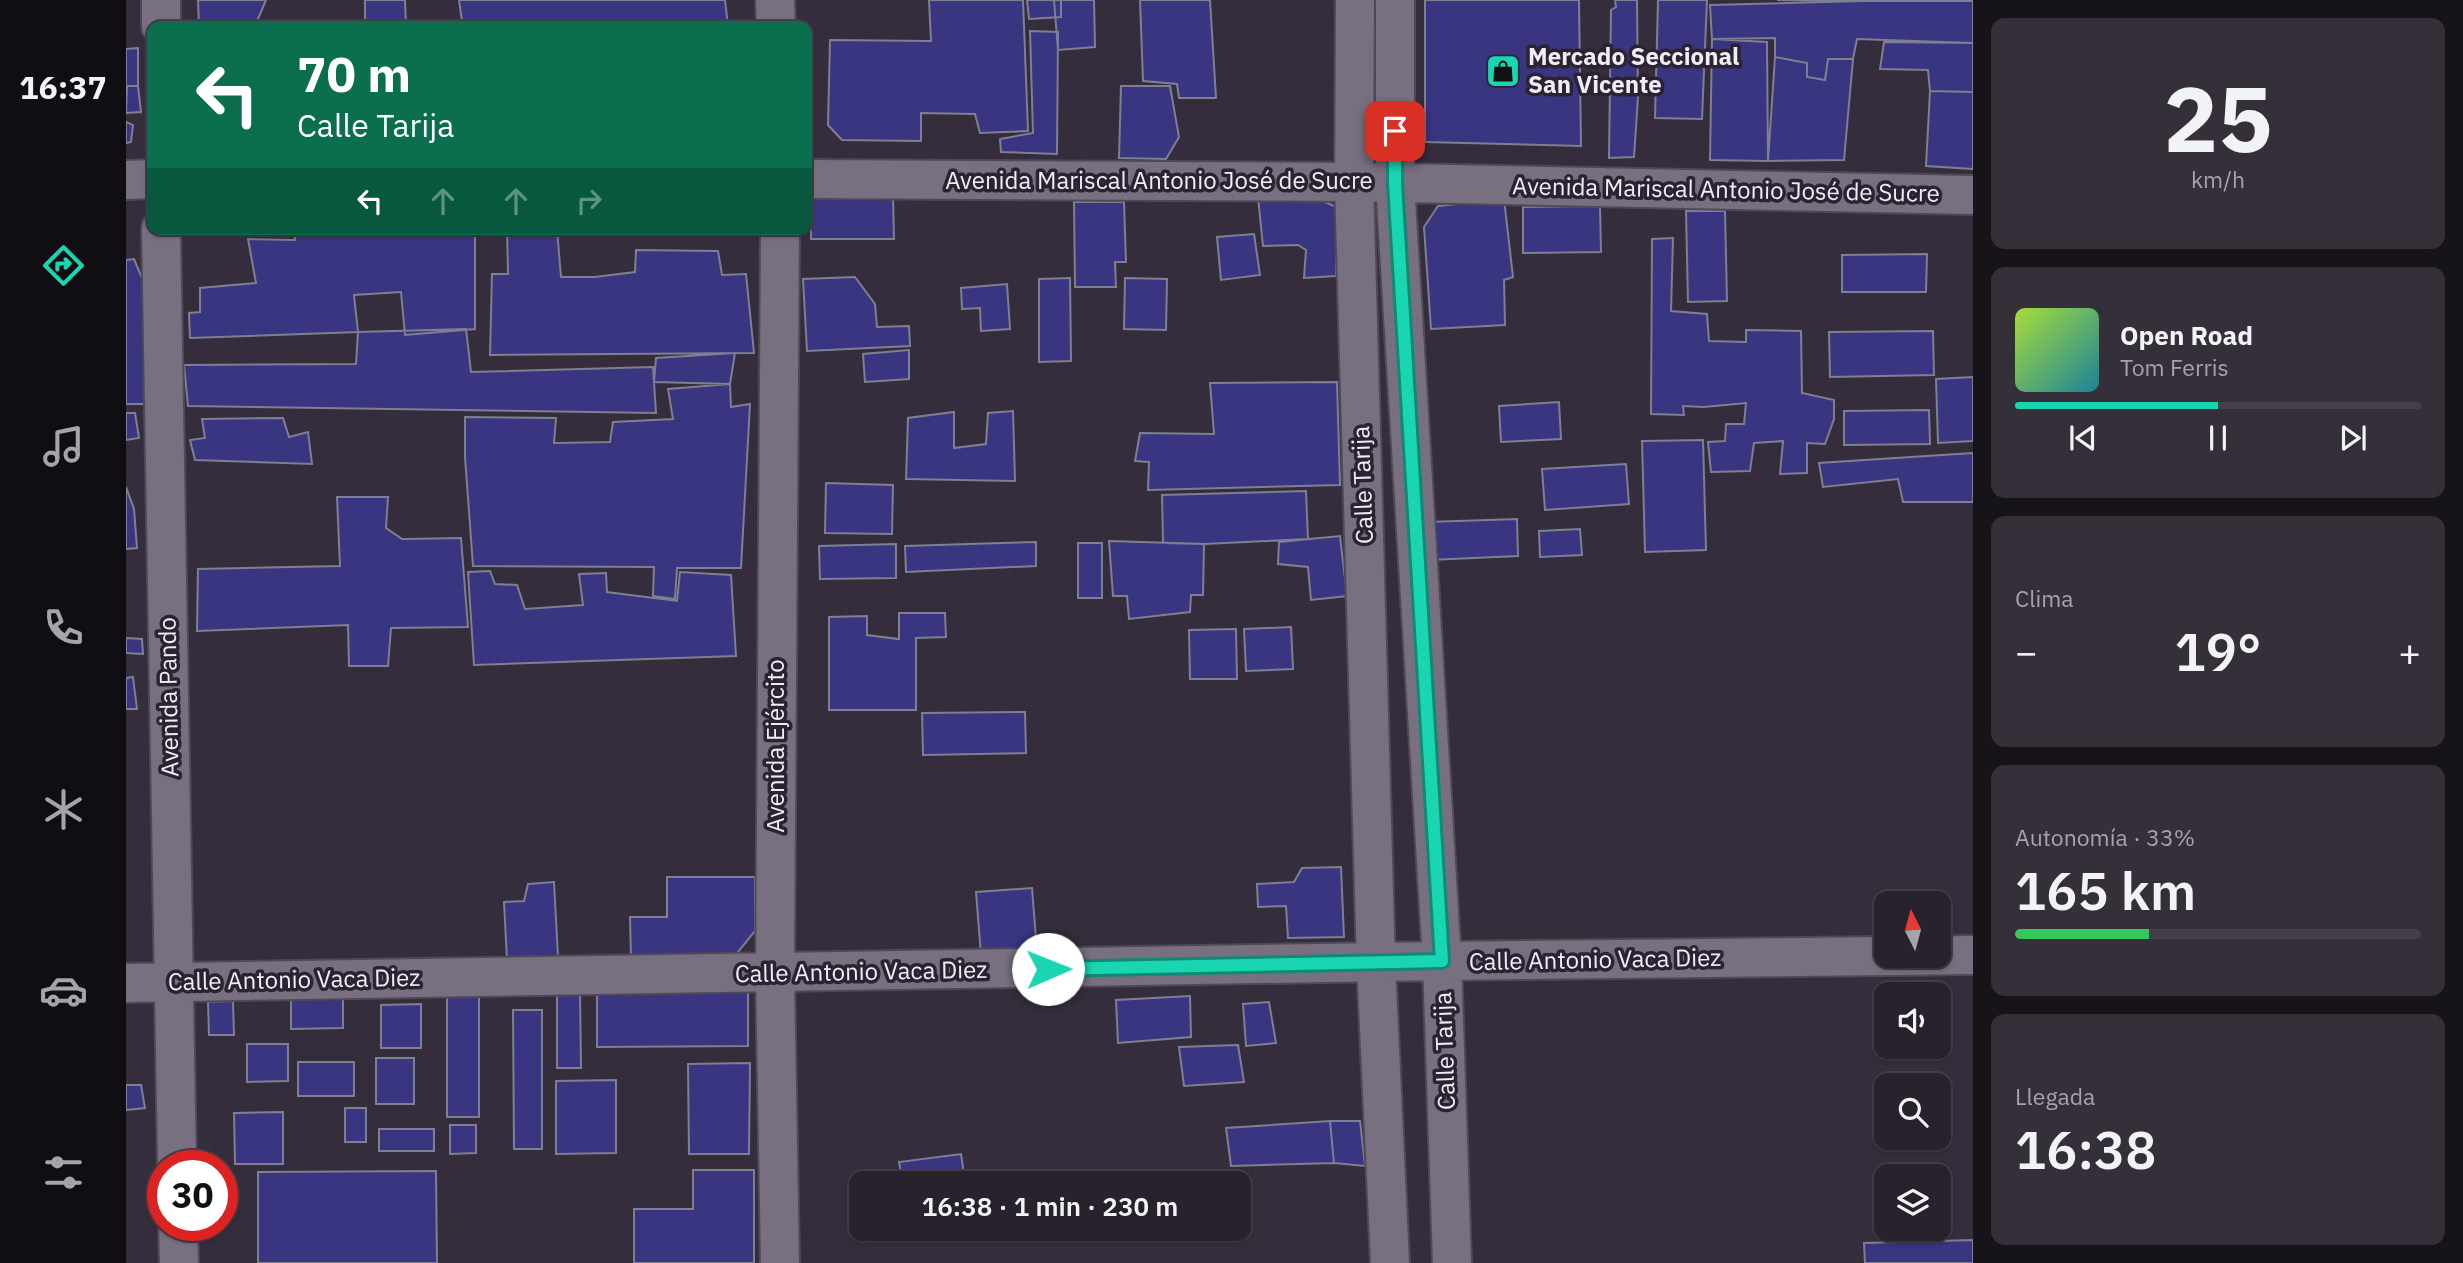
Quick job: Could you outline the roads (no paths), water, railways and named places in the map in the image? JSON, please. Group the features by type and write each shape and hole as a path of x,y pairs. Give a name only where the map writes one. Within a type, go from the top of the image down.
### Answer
{"street":[{"path":"161,0 161,21"},
{"path":"775,0 776,21"},
{"name":"Calle Tarija","path":"1355,0 1354,182 1376,964 1390,1263"},
{"name":"Calle Tarija","path":"1395,0 1395,183 1442,961 1452,1263"},
{"path":"126,180 147,179"},
{"name":"Avenida Mariscal Antonio José de Sucre","path":"812,179 1354,182 1973,195"},
{"name":"Avenida Pando","path":"161,235 177,1150"},
{"name":"Avenida Ejército","path":"780,235 775,973 780,1263"},
{"name":"Calle Antonio Vaca Diez","path":"126,983 1973,955"},
{"path":"178,1241 179,1263"}],"place":[{"name":"Mercado Seccional San Vicente","path":"1503,71"}]}
